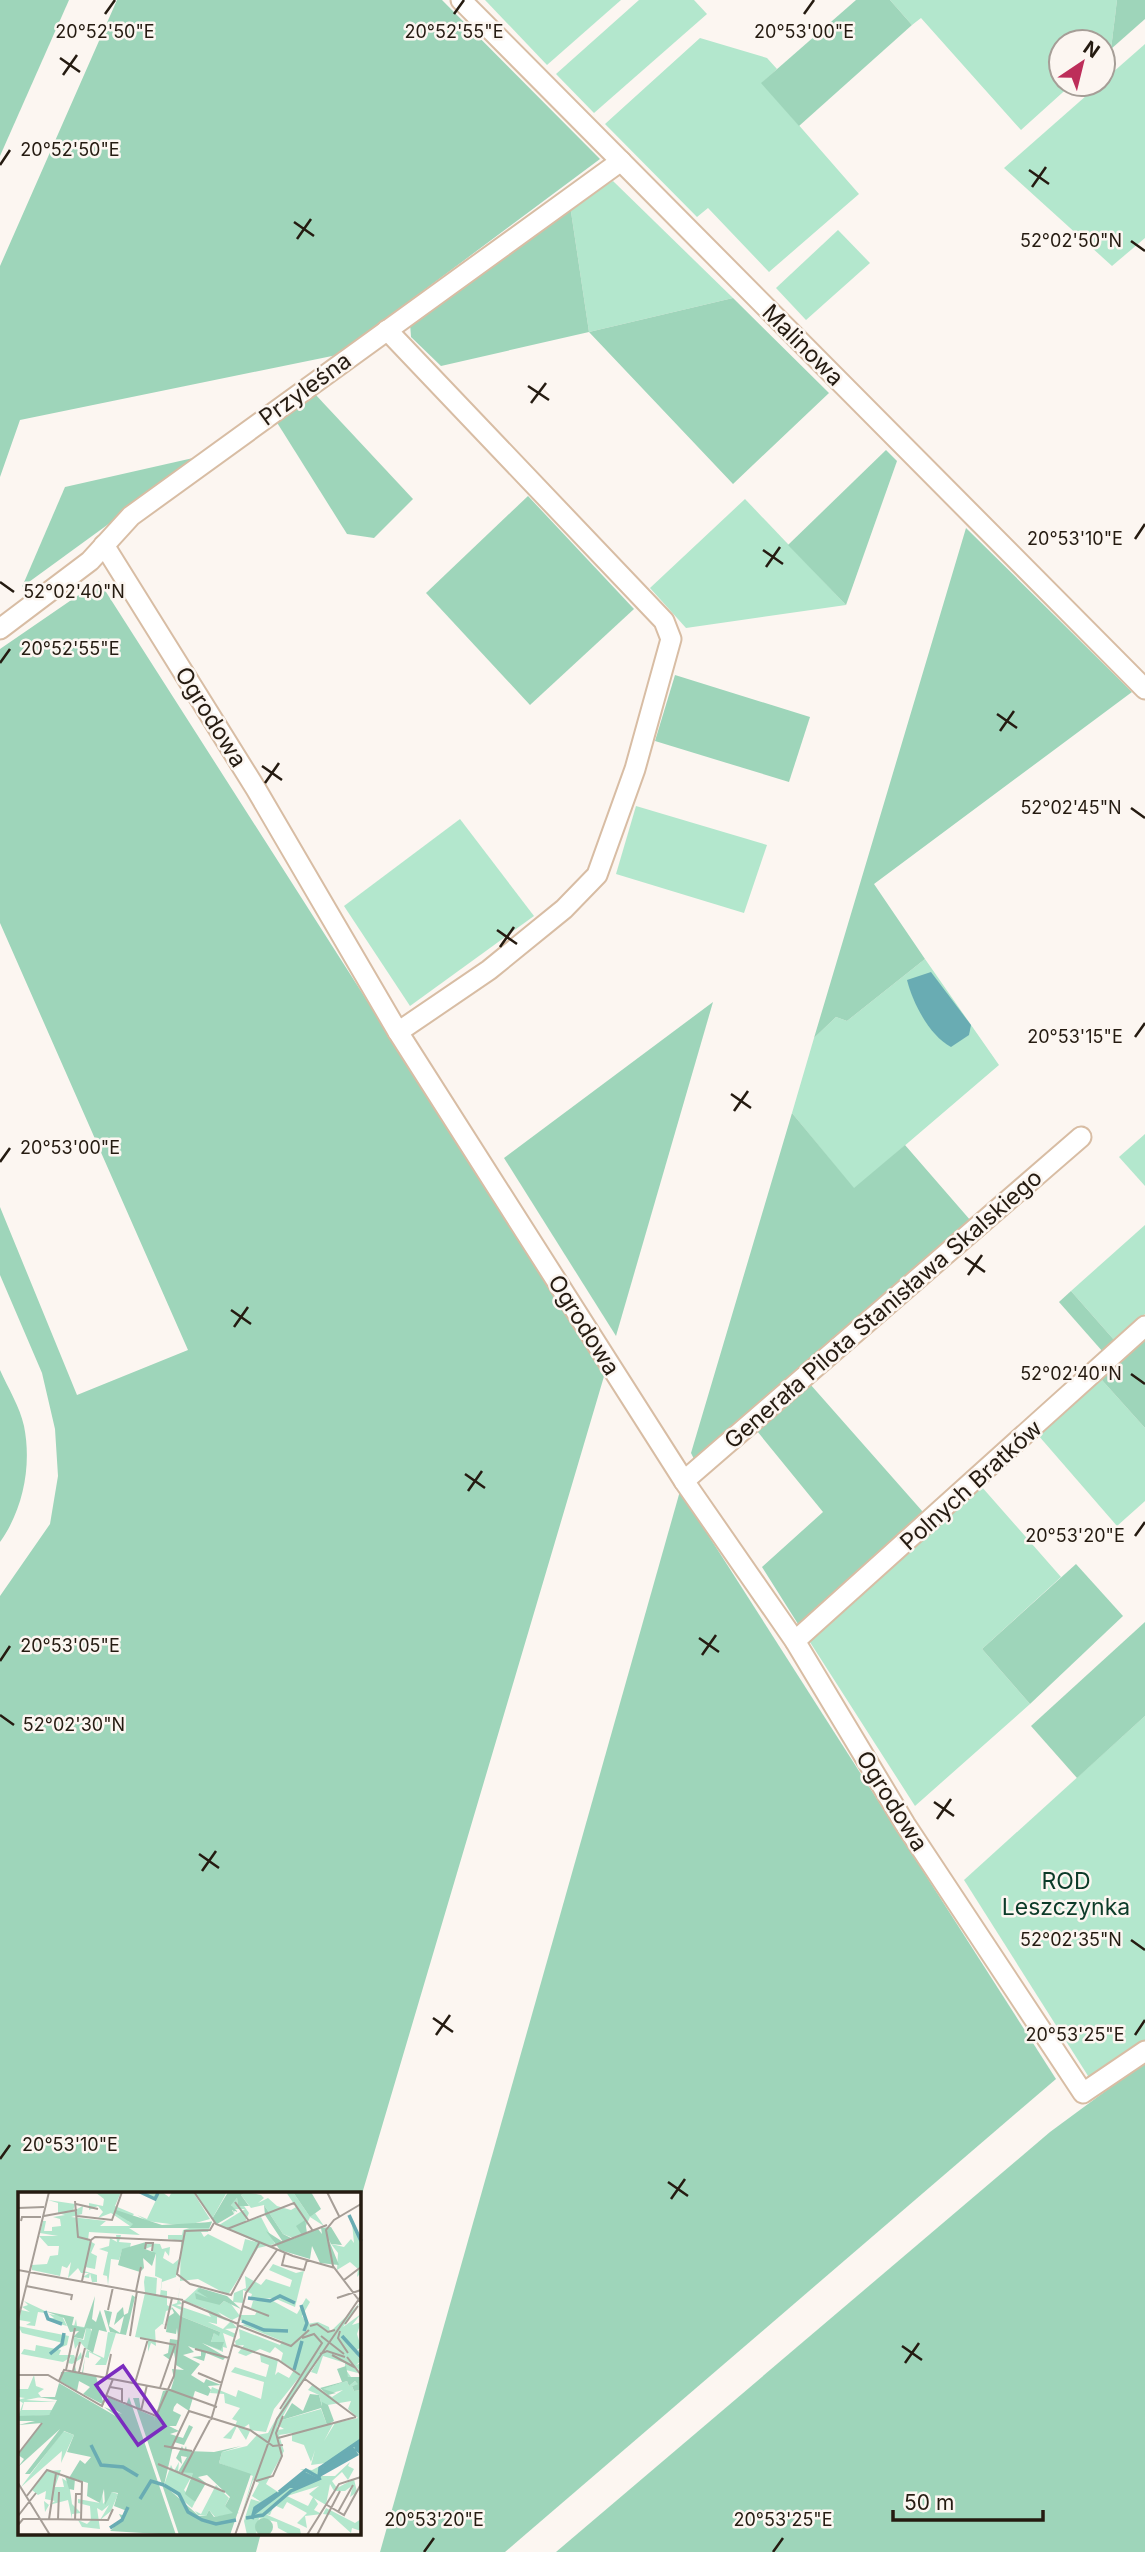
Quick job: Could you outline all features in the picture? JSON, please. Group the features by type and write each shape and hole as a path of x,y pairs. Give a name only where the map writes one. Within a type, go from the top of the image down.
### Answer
{"street":[{"name":"Malinowa","path":"461,0 1145,689"},
{"name":"Przyleśna","path":"0,629 90,561 131,516 621,161"},
{"path":"387,330 664,621 671,639 635,769 597,875 564,909 489,970 398,1032"},
{"name":"Ogrodowa","path":"104,545 256,789 398,1032 684,1481 795,1641 905,1824 1083,2093 1145,2051"},
{"name":"Generała Pilota Stanisława Skalskiego","path":"684,1481 1081,1137"},
{"name":"Polnych Bratków","path":"795,1641 1145,1326"}],"green space":[{"path":"0,0 69,0 0,156"},
{"path":"117,0 442,0 600,159 337,355 20,420 0,477 0,266"},
{"path":"485,0 621,0 547,65"},
{"path":"639,0 694,0 707,14 594,113 556,74"},
{"path":"856,0 890,0 912,25 799,126 761,83"},
{"path":"890,0 1117,0 1114,28 1047,28 1047,98 1056,98 1021,130 921,18 912,25"},
{"path":"1117,0 1145,0 1145,19 1117,44 1117,28 1114,28"},
{"path":"700,38 767,58 777,69 762,83 859,194 769,272 708,208 697,217 605,124"},
{"path":"1145,44 1145,238 1112,266 1004,168 1084,98 1117,98 1117,69"},
{"path":"613,181 733,298 589,332 570,205"},
{"path":"570,205 589,332 441,366 411,337 410,323"},
{"path":"838,230 870,263 806,320 776,288"},
{"path":"733,298 829,393 733,484 589,332"},
{"path":"314,393 413,499 374,538 347,534 276,421"},
{"path":"886,450 897,461 846,605 788,545"},
{"path":"202,456 22,587 65,487"},
{"path":"528,496 634,609 530,705 426,593"},
{"path":"745,499 846,605 686,628 650,588"},
{"path":"966,528 1132,692 874,884 925,959 847,1021 836,1017 814,1038"},
{"path":"99,581 605,1373 360,2201 360,2192 18,2192 18,2534 261,2534 256,2552 0,2552 0,1596 50,1524 58,1476 55,1429 42,1373 0,1275 0,1207 77,1395 188,1350 0,923 0,649"},
{"path":"675,675 810,717 789,782 655,741"},
{"path":"636,806 767,845 744,913 616,874"},
{"path":"460,819 534,916 410,1006 344,906"},
{"path":"925,959 999,1065 854,1189 792,1113 814,1038 836,1017 847,1021"},
{"path":"713,1002 616,1336 504,1158"},
{"path":"792,1113 854,1188 905,1145 971,1221 696,1463 691,1453"},
{"path":"1145,1134 1145,1186 1119,1157"},
{"path":"1145,1225 1145,1314 1115,1341 1071,1291"},
{"path":"1071,1291 1115,1341 1103,1352 1059,1302"},
{"path":"1145,1339 1145,1428 1101,1379"},
{"path":"0,1370 22,1419 27,1456 20,1502 0,1542"},
{"path":"1101,1379 1145,1428 1145,1501 1117,1526 1038,1435"},
{"path":"810,1384 923,1512 798,1624 762,1567 823,1512 757,1431"},
{"path":"981,1486 1061,1577 982,1649 1030,1704 915,1806 808,1639"},
{"path":"680,1491 1056,2079 505,2552 380,2552"},
{"path":"1076,1564 1123,1616 1030,1704 982,1649"},
{"path":"1145,1622 1145,1716 1077,1778 1031,1726"},
{"name":"ROD Leszczynka","path":"1145,1716 1145,2042 1090,2079 964,1880"},
{"path":"1145,2062 1145,2552 556,2552 1050,2132"}],"water":[{"path":"931,972 971,1025 969,1035 951,1047 936,1035 923,1018 907,980"}]}
